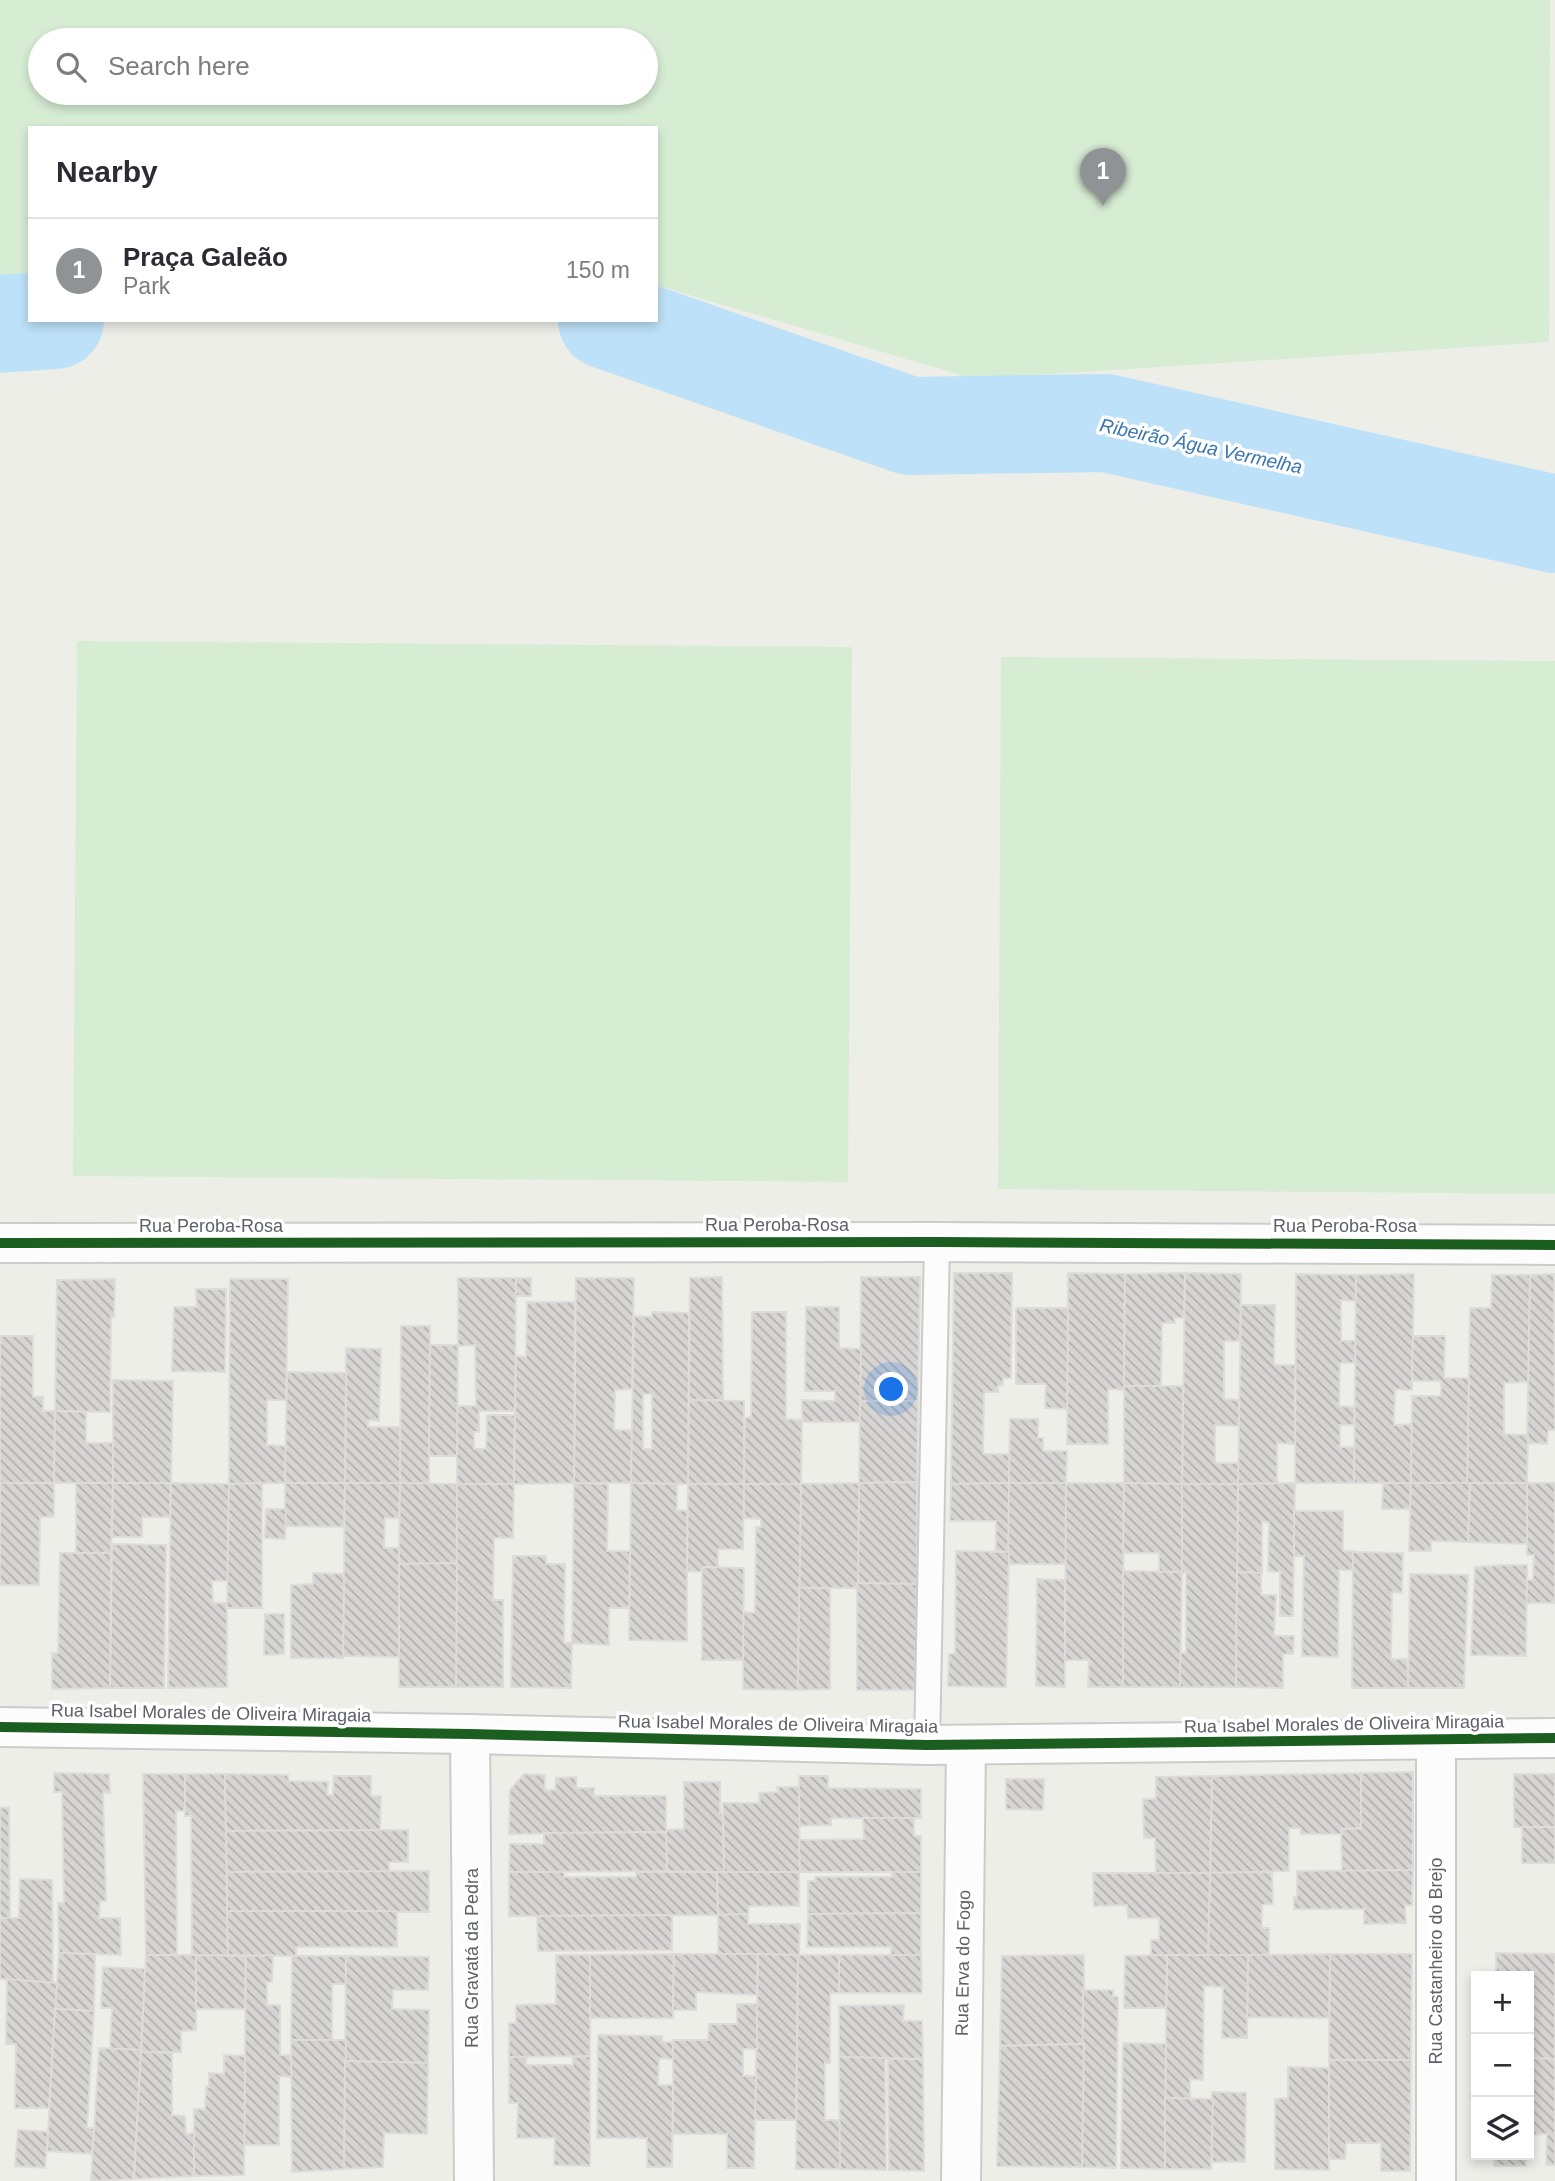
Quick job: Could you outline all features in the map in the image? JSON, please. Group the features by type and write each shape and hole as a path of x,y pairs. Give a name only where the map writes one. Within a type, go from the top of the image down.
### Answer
{"street":[{"name":"Rua Peroba-Rosa","path":"0,1244 937,1242 1555,1245"},
{"name":"Rua Isabel Morales de Oliveira Miragaia","path":"0,1727 470,1734 927,1745 1555,1738"},
{"name":"Rua Gravatá da Pedra","path":"470,1734 474,2181"},
{"name":"Rua Castanheiro do Brejo","path":"1436,1741 1436,2181"},
{"name":"Rua Erva do Fogo","path":"961,2181 966,1745"}],"lane":[{"path":"927,1745 937,1242"}],"green space":[{"path":"0,0 1550,0 1549,342 974,379 658,286 658,126 28,126 28,288 0,289"},
{"path":"77,641 852,647 848,1182 73,1176"},
{"path":"1001,657 1555,661 1555,1194 998,1189"}],"building":[{"path":"954,1273 1012,1273 1011,1378 1003,1378 1003,1385 998,1386 998,1392 984,1392 983,1454 1010,1454 1009,1483 951,1484"},
{"path":"1068,1273 1125,1274 1124,1390 1108,1389 1108,1444 1067,1444"},
{"path":"1185,1273 1241,1274 1240,1341 1224,1341 1224,1399 1239,1400 1239,1426 1215,1425 1215,1463 1239,1463 1238,1484 1182,1484"},
{"path":"1185,1273 1184,1318 1174,1318 1175,1323 1162,1323 1161,1386 1124,1386 1125,1274"},
{"path":"1296,1274 1356,1275 1356,1301 1341,1300 1341,1341 1356,1341 1355,1363 1340,1363 1339,1406 1355,1407 1354,1425 1340,1425 1340,1447 1355,1447 1354,1483 1295,1483"},
{"path":"1414,1274 1412,1390 1395,1389 1394,1425 1412,1424 1411,1483 1354,1483 1356,1275"},
{"path":"1554,1274 1555,1430 1548,1430 1547,1444 1527,1443 1530,1275"},
{"path":"1492,1275 1530,1275 1528,1382 1504,1383 1504,1434 1528,1435 1527,1483 1467,1483 1470,1308 1491,1308"},
{"path":"722,1277 723,1400 689,1400 690,1278"},
{"path":"861,1277 920,1277 918,1401 860,1401"},
{"path":"458,1278 516,1278 515,1411 479,1411 479,1432 474,1432 474,1449 486,1449 487,1415 515,1415 514,1484 457,1484 457,1406 476,1406 475,1345 458,1346"},
{"path":"516,1278 531,1278 531,1296 516,1296"},
{"path":"576,1278 634,1278 632,1389 615,1390 614,1430 632,1430 631,1483 574,1483"},
{"path":"115,1279 114,1317 111,1317 110,1412 55,1411 57,1280"},
{"path":"230,1279 288,1279 286,1400 267,1400 267,1445 286,1446 285,1483 229,1484"},
{"path":"196,1289 226,1289 225,1372 172,1371 174,1307 197,1307"},
{"path":"527,1302 575,1302 574,1483 514,1484 516,1356 526,1357"},
{"path":"1241,1305 1275,1305 1274,1365 1295,1365 1295,1444 1277,1443 1277,1483 1238,1484"},
{"path":"806,1307 839,1307 839,1348 861,1349 860,1422 802,1422 802,1400 835,1401 835,1391 805,1391"},
{"path":"1016,1308 1068,1308 1067,1409 1045,1408 1046,1384 1016,1384"},
{"path":"652,1312 689,1313 688,1484 631,1483 634,1316 652,1317","holes":["643,1394 652,1394 652,1449 643,1449"]},
{"path":"752,1312 786,1312 786,1419 802,1420 801,1484 744,1484 745,1418 751,1417"},
{"path":"401,1326 430,1326 429,1483 400,1483"},
{"path":"0,1336 33,1336 33,1397 43,1396 43,1411 55,1411 54,1483 0,1483"},
{"path":"1413,1336 1445,1336 1444,1378 1469,1378 1467,1483 1411,1483 1412,1396 1441,1396 1441,1381 1412,1381"},
{"path":"430,1345 458,1345 457,1456 429,1456"},
{"path":"346,1348 381,1349 379,1421 368,1420 368,1427 400,1427 400,1483 345,1483"},
{"path":"287,1372 346,1373 345,1483 285,1483"},
{"path":"113,1380 173,1381 171,1483 113,1483"},
{"path":"1124,1386 1183,1386 1182,1484 1124,1483"},
{"path":"689,1400 744,1401 744,1484 688,1484"},
{"path":"860,1401 918,1401 917,1482 859,1483"},
{"path":"55,1411 86,1412 86,1443 113,1443 113,1483 54,1483"},
{"path":"1010,1419 1038,1419 1038,1438 1043,1438 1043,1451 1067,1451 1066,1483 1009,1483"},
{"path":"917,1482 917,1584 857,1583 859,1483"},
{"path":"0,1483 54,1483 54,1517 40,1517 39,1585 0,1585"},
{"path":"76,1483 113,1483 111,1553 76,1553"},
{"path":"113,1483 171,1483 170,1517 142,1517 142,1537 112,1537"},
{"path":"171,1483 229,1484 228,1581 212,1581 213,1603 227,1603 227,1687 168,1688"},
{"path":"262,1483 262,1608 227,1608 229,1484"},
{"path":"285,1483 345,1483 344,1527 285,1526"},
{"path":"345,1483 400,1483 399,1518 385,1518 384,1548 399,1548 399,1657 343,1656"},
{"path":"400,1483 457,1484 457,1563 399,1564"},
{"path":"574,1483 608,1484 607,1551 630,1551 629,1608 609,1608 609,1645 572,1643"},
{"path":"631,1483 677,1484 677,1510 687,1511 687,1641 629,1640"},
{"path":"859,1483 858,1588 799,1588 801,1484"},
{"path":"1009,1483 1009,1552 996,1551 996,1521 950,1521 951,1484"},
{"path":"1009,1483 1066,1483 1066,1564 1008,1564"},
{"path":"1066,1483 1124,1483 1123,1687 1088,1687 1089,1660 1065,1660"},
{"path":"1124,1483 1182,1484 1182,1572 1159,1572 1159,1553 1123,1553"},
{"path":"1295,1483 1293,1616 1280,1616 1280,1572 1268,1571 1269,1522 1262,1522 1262,1573 1237,1572 1238,1484"},
{"path":"1383,1483 1411,1483 1410,1509 1382,1509"},
{"path":"1411,1483 1470,1483 1468,1542 1431,1541 1431,1551 1409,1551"},
{"path":"1470,1483 1527,1483 1527,1544 1468,1542"},
{"path":"1527,1483 1555,1483 1555,1603 1526,1603 1526,1580 1533,1580 1534,1555 1527,1555"},
{"path":"457,1484 514,1484 513,1538 494,1538 493,1600 503,1600 503,1687 456,1687"},
{"path":"688,1484 744,1484 743,1549 718,1549 718,1567 702,1567 702,1572 687,1571"},
{"path":"744,1484 801,1484 798,1690 743,1689 743,1612 755,1613 756,1527 761,1527 761,1519 744,1518"},
{"path":"1182,1484 1238,1484 1236,1687 1180,1687 1180,1653 1186,1653 1186,1572 1182,1573"},
{"path":"266,1509 286,1509 285,1539 265,1538"},
{"path":"1294,1511 1343,1511 1343,1551 1353,1551 1353,1570 1339,1570 1338,1657 1302,1656 1304,1556 1294,1556"},
{"path":"112,1544 166,1545 164,1688 110,1688"},
{"path":"956,1551 1009,1552 1006,1687 948,1686 949,1654 955,1654"},
{"path":"1353,1552 1403,1553 1402,1593 1392,1592 1391,1659 1407,1659 1408,1688 1352,1688"},
{"path":"60,1553 111,1553 110,1688 52,1689 52,1653 58,1653"},
{"path":"513,1556 546,1556 546,1564 565,1564 564,1643 572,1643 571,1688 511,1687"},
{"path":"457,1563 456,1687 399,1687 399,1564"},
{"path":"1527,1565 1526,1656 1471,1655 1475,1567"},
{"path":"702,1567 744,1568 743,1660 702,1660"},
{"path":"1123,1571 1182,1572 1180,1687 1123,1687"},
{"path":"1237,1572 1261,1573 1261,1595 1276,1595 1274,1636 1294,1636 1293,1654 1283,1654 1283,1688 1236,1687"},
{"path":"313,1573 344,1574 343,1658 291,1658 291,1585 313,1584"},
{"path":"1410,1574 1468,1575 1464,1688 1408,1688"},
{"path":"1037,1579 1065,1580 1065,1687 1036,1686"},
{"path":"857,1583 917,1584 915,1690 857,1690"},
{"path":"799,1588 830,1588 830,1689 798,1690"},
{"path":"265,1614 284,1614 284,1654 264,1655"},
{"path":"1413,1772 1413,1870 1342,1871 1341,1829 1361,1828 1361,1773"},
{"path":"54,1773 109,1774 110,1793 103,1792 106,1901 100,1901 99,1918 120,1918 121,1955 59,1953 58,1903 64,1903 62,1792 54,1792"},
{"path":"1361,1773 1361,1828 1341,1829 1342,1834 1301,1834 1301,1828 1289,1828 1289,1871 1210,1873 1212,1776"},
{"path":"143,1774 185,1774 185,1811 176,1811 177,1955 146,1955"},
{"path":"185,1774 225,1774 228,1955 192,1955 191,1816 185,1816"},
{"path":"225,1774 288,1775 289,1781 328,1782 327,1795 333,1795 334,1776 371,1776 371,1796 381,1796 380,1830 226,1831"},
{"path":"524,1774 545,1775 545,1790 555,1790 556,1778 576,1777 577,1788 594,1788 594,1796 666,1796 666,1832 509,1834 510,1790"},
{"path":"1514,1774 1555,1774 1555,1827 1514,1827"},
{"path":"799,1776 828,1776 828,1788 921,1789 921,1818 831,1818 831,1825 799,1826"},
{"path":"1212,1776 1210,1873 1156,1873 1155,1838 1144,1838 1143,1799 1156,1799 1156,1777"},
{"path":"1006,1779 1044,1779 1043,1810 1006,1809"},
{"path":"684,1782 720,1782 724,1872 667,1871 666,1830 684,1829"},
{"path":"777,1787 799,1787 800,1872 724,1872 723,1803 760,1803 759,1793 778,1792"},
{"path":"9,1807 10,1918 0,1918 0,1808"},
{"path":"863,1818 914,1818 914,1836 921,1836 921,1872 800,1872 799,1840 864,1839"},
{"path":"1522,1827 1555,1827 1555,1863 1522,1863"},
{"path":"408,1830 408,1862 389,1862 389,1871 227,1872 226,1831"},
{"path":"666,1832 667,1871 509,1872 510,1844 544,1844 544,1833"},
{"path":"1413,1870 1412,1905 1405,1905 1406,1923 1364,1924 1364,1909 1294,1909 1297,1871"},
{"path":"429,1871 429,1912 227,1911 227,1872"},
{"path":"509,1872 564,1872 564,1877 636,1877 636,1872 717,1872 718,1915 509,1916"},
{"path":"717,1872 799,1872 799,1906 749,1906 748,1914 718,1915"},
{"path":"892,1872 921,1872 921,1913 808,1914 808,1881 815,1881 815,1877 892,1877"},
{"path":"1272,1872 1273,1904 1262,1905 1262,1928 1269,1928 1269,1955 1208,1955 1210,1873"},
{"path":"1093,1873 1210,1873 1208,1955 1151,1955 1151,1940 1159,1940 1159,1918 1128,1918 1127,1905 1094,1906"},
{"path":"20,1879 52,1880 53,1983 0,1979 0,1918 19,1918"},
{"path":"227,1911 397,1911 397,1947 296,1947 296,1956 228,1955"},
{"path":"921,1913 921,1955 891,1955 891,1947 807,1947 808,1914"},
{"path":"748,1914 748,1924 800,1924 799,1955 718,1954 718,1915"},
{"path":"672,1915 672,1950 538,1951 537,1916"},
{"path":"59,1953 95,1954 94,2011 55,2009"},
{"path":"1496,1953 1555,1954 1555,2059 1534,2058 1534,1971 1496,1971"},
{"path":"674,1954 673,2018 590,2018 590,1955"},
{"path":"674,1954 758,1954 757,1995 696,1992 696,2010 673,2010"},
{"path":"758,1954 798,1955 796,2120 755,2120"},
{"path":"1330,1954 1412,1954 1411,2060 1329,2060"},
{"path":"1330,1954 1329,2018 1247,2017 1248,1955"},
{"path":"146,1955 196,1955 196,2030 181,2031 181,2052 141,2052"},
{"path":"196,1955 246,1956 245,2009 196,2009"},
{"path":"273,1955 272,1982 267,1982 267,2005 280,2005 280,2055 292,2055 292,2077 279,2076 279,2145 244,2145 246,1956"},
{"path":"556,1955 590,1955 590,2056 509,2057 509,2023 516,2023 516,2005 556,2004"},
{"path":"798,1955 839,1955 839,1993 830,1993 830,2063 825,2063 825,2120 840,2120 840,2169 796,2169"},
{"path":"839,1955 921,1955 922,1993 839,1993"},
{"path":"1084,1955 1084,2044 1000,2046 1002,1956"},
{"path":"1167,1955 1248,1955 1247,2038 1222,2038 1223,1987 1204,1986 1203,2080 1190,2079 1190,2099 1165,2098"},
{"path":"1167,1955 1166,2008 1124,2008 1125,1956"},
{"path":"292,1956 346,1956 346,1984 332,1984 332,2040 291,2040"},
{"path":"346,1956 429,1957 428,1990 393,1990 392,2009 429,2010 428,2063 345,2061"},
{"path":"103,1967 145,1969 141,2050 110,2049 112,2008 101,2008"},
{"path":"7,1979 57,1983 49,2108 15,2108 16,2044 6,2044"},
{"path":"1083,1990 1113,1990 1113,1996 1118,1997 1116,2168 1082,2167"},
{"path":"737,2004 757,2004 757,2049 743,2049 743,2076 756,2076 754,2168 727,2168 727,2134 673,2134 673,2040 708,2040 709,2024 737,2024"},
{"path":"904,2005 903,2021 922,2021 923,2059 839,2057 839,2006"},
{"path":"55,2009 94,2011 87,2128 94,2128 92,2154 47,2151"},
{"path":"598,2035 662,2036 662,2042 673,2042 673,2059 659,2058 658,2085 673,2085 672,2167 647,2167 647,2138 597,2138"},
{"path":"291,2040 346,2040 344,2169 292,2172"},
{"path":"1123,2043 1166,2044 1165,2169 1121,2168"},
{"path":"1084,2044 1082,2167 997,2166 1000,2046"},
{"path":"99,2048 141,2050 134,2179 91,2181"},
{"path":"141,2052 172,2053 172,2115 185,2116 186,2134 195,2133 194,2176 134,2179"},
{"path":"224,2055 245,2056 244,2175 194,2176 194,2109 205,2109 209,2073 224,2074"},
{"path":"590,2056 590,2166 554,2165 555,2138 517,2138 518,2103 509,2103 509,2057 526,2057 526,2065 573,2065 573,2057"},
{"path":"839,2057 885,2058 886,2170 840,2169"},
{"path":"1534,2058 1555,2059 1555,2165 1546,2165 1547,2134 1534,2135"},
{"path":"888,2059 923,2059 924,2171 889,2170"},
{"path":"1329,2060 1411,2060 1410,2171 1381,2171 1381,2143 1346,2143 1345,2159 1329,2159"},
{"path":"345,2061 428,2063 427,2134 384,2133 383,2167 344,2169"},
{"path":"1288,2067 1329,2068 1329,2170 1275,2169 1275,2099 1288,2098"},
{"path":"1212,2092 1246,2093 1245,2162 1212,2162"},
{"path":"1165,2098 1213,2099 1211,2169 1165,2169"},
{"path":"18,2130 48,2132 45,2168 15,2166"},
{"path":"1495,2160 1526,2160 1526,2166 1494,2166"}],"waterway":[{"name":"Ribeirão Água Vermelha","path":"0,324 28,322"},
{"name":"Ribeirão Água Vermelha","path":"613,322 910,426 1106,423 1555,524"}],"cycle path":[{"path":"0,1243 937,1242 1555,1245"},
{"path":"0,1727 470,1734 927,1745 1555,1738"}],"place":[{"name":"Praça Galeão","path":"1103,206"}]}
